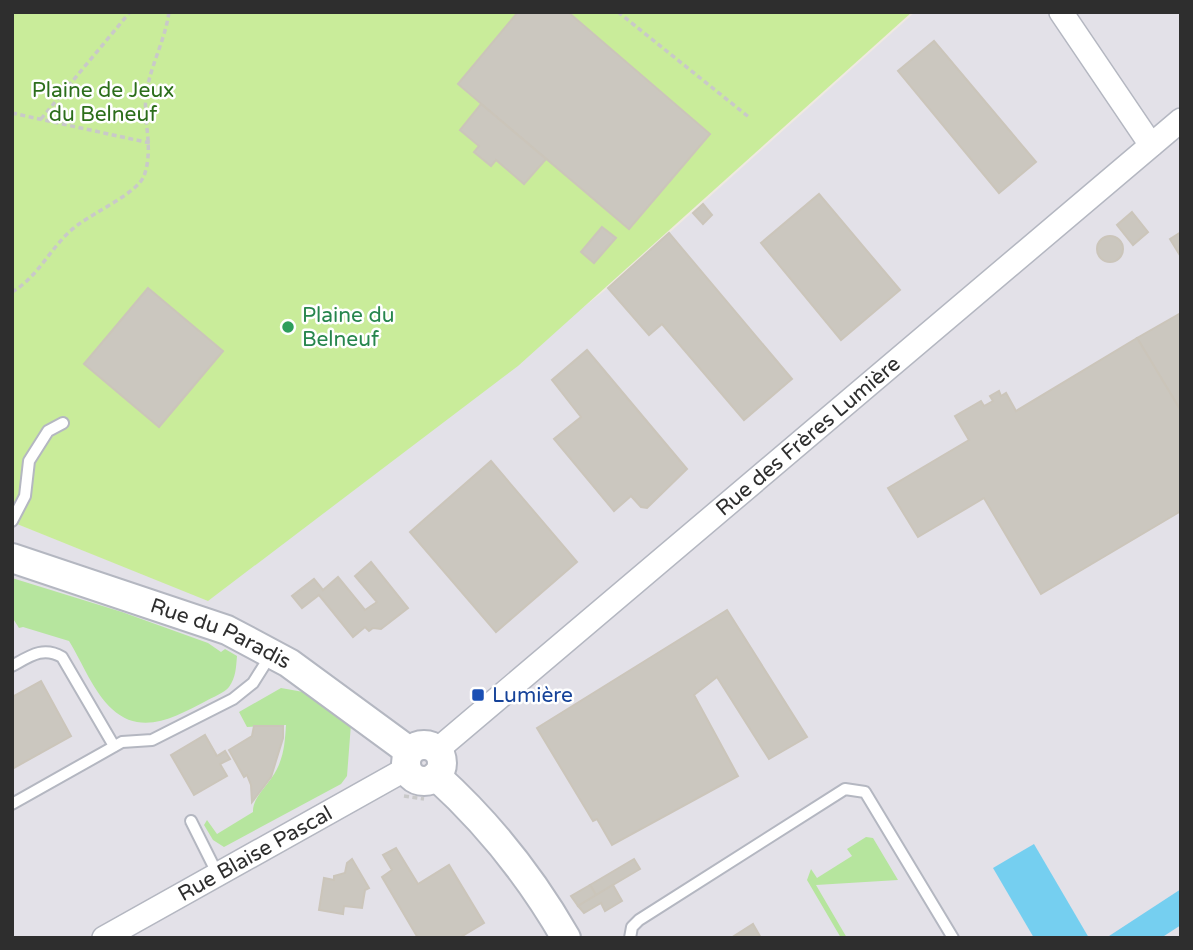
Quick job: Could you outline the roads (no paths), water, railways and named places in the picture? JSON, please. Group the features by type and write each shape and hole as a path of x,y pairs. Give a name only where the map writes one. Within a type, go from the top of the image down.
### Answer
{"street":[{"path":"1061,12 1151,145"},
{"name":"Rue des Frères Lumière","path":"437,763 1181,120"},
{"name":"Rue du Paradis","path":"12,558 163,606 227,630 271,653 366,716 408,760"},
{"path":"408,760 419,781 437,763 471,809 516,862 566,938"},
{"name":"Rue Blaise Pascal","path":"104,938 218,875 408,760"}],"lane":[{"path":"12,521 25,496 29,461 48,431 63,423"},
{"path":"12,666 36,652 51,651 62,657 114,746"},
{"path":"12,804 122,742 152,740 233,699 253,683 271,653"},
{"path":"630,938 632,927 639,920 845,789 865,792 953,938"},
{"path":"191,821 218,875"}],"water":[{"path":"1034,844 1089,938 1034,938 993,868"},
{"path":"1181,889 1181,925 1161,938 1106,938"}],"place":[{"name":"Plaine du Belneuf","path":"288,327"},
{"name":"Lumière","path":"478,695"}],"park label":[{"name":"Plaine de Jeux du Belneuf","path":"103,102"}]}
